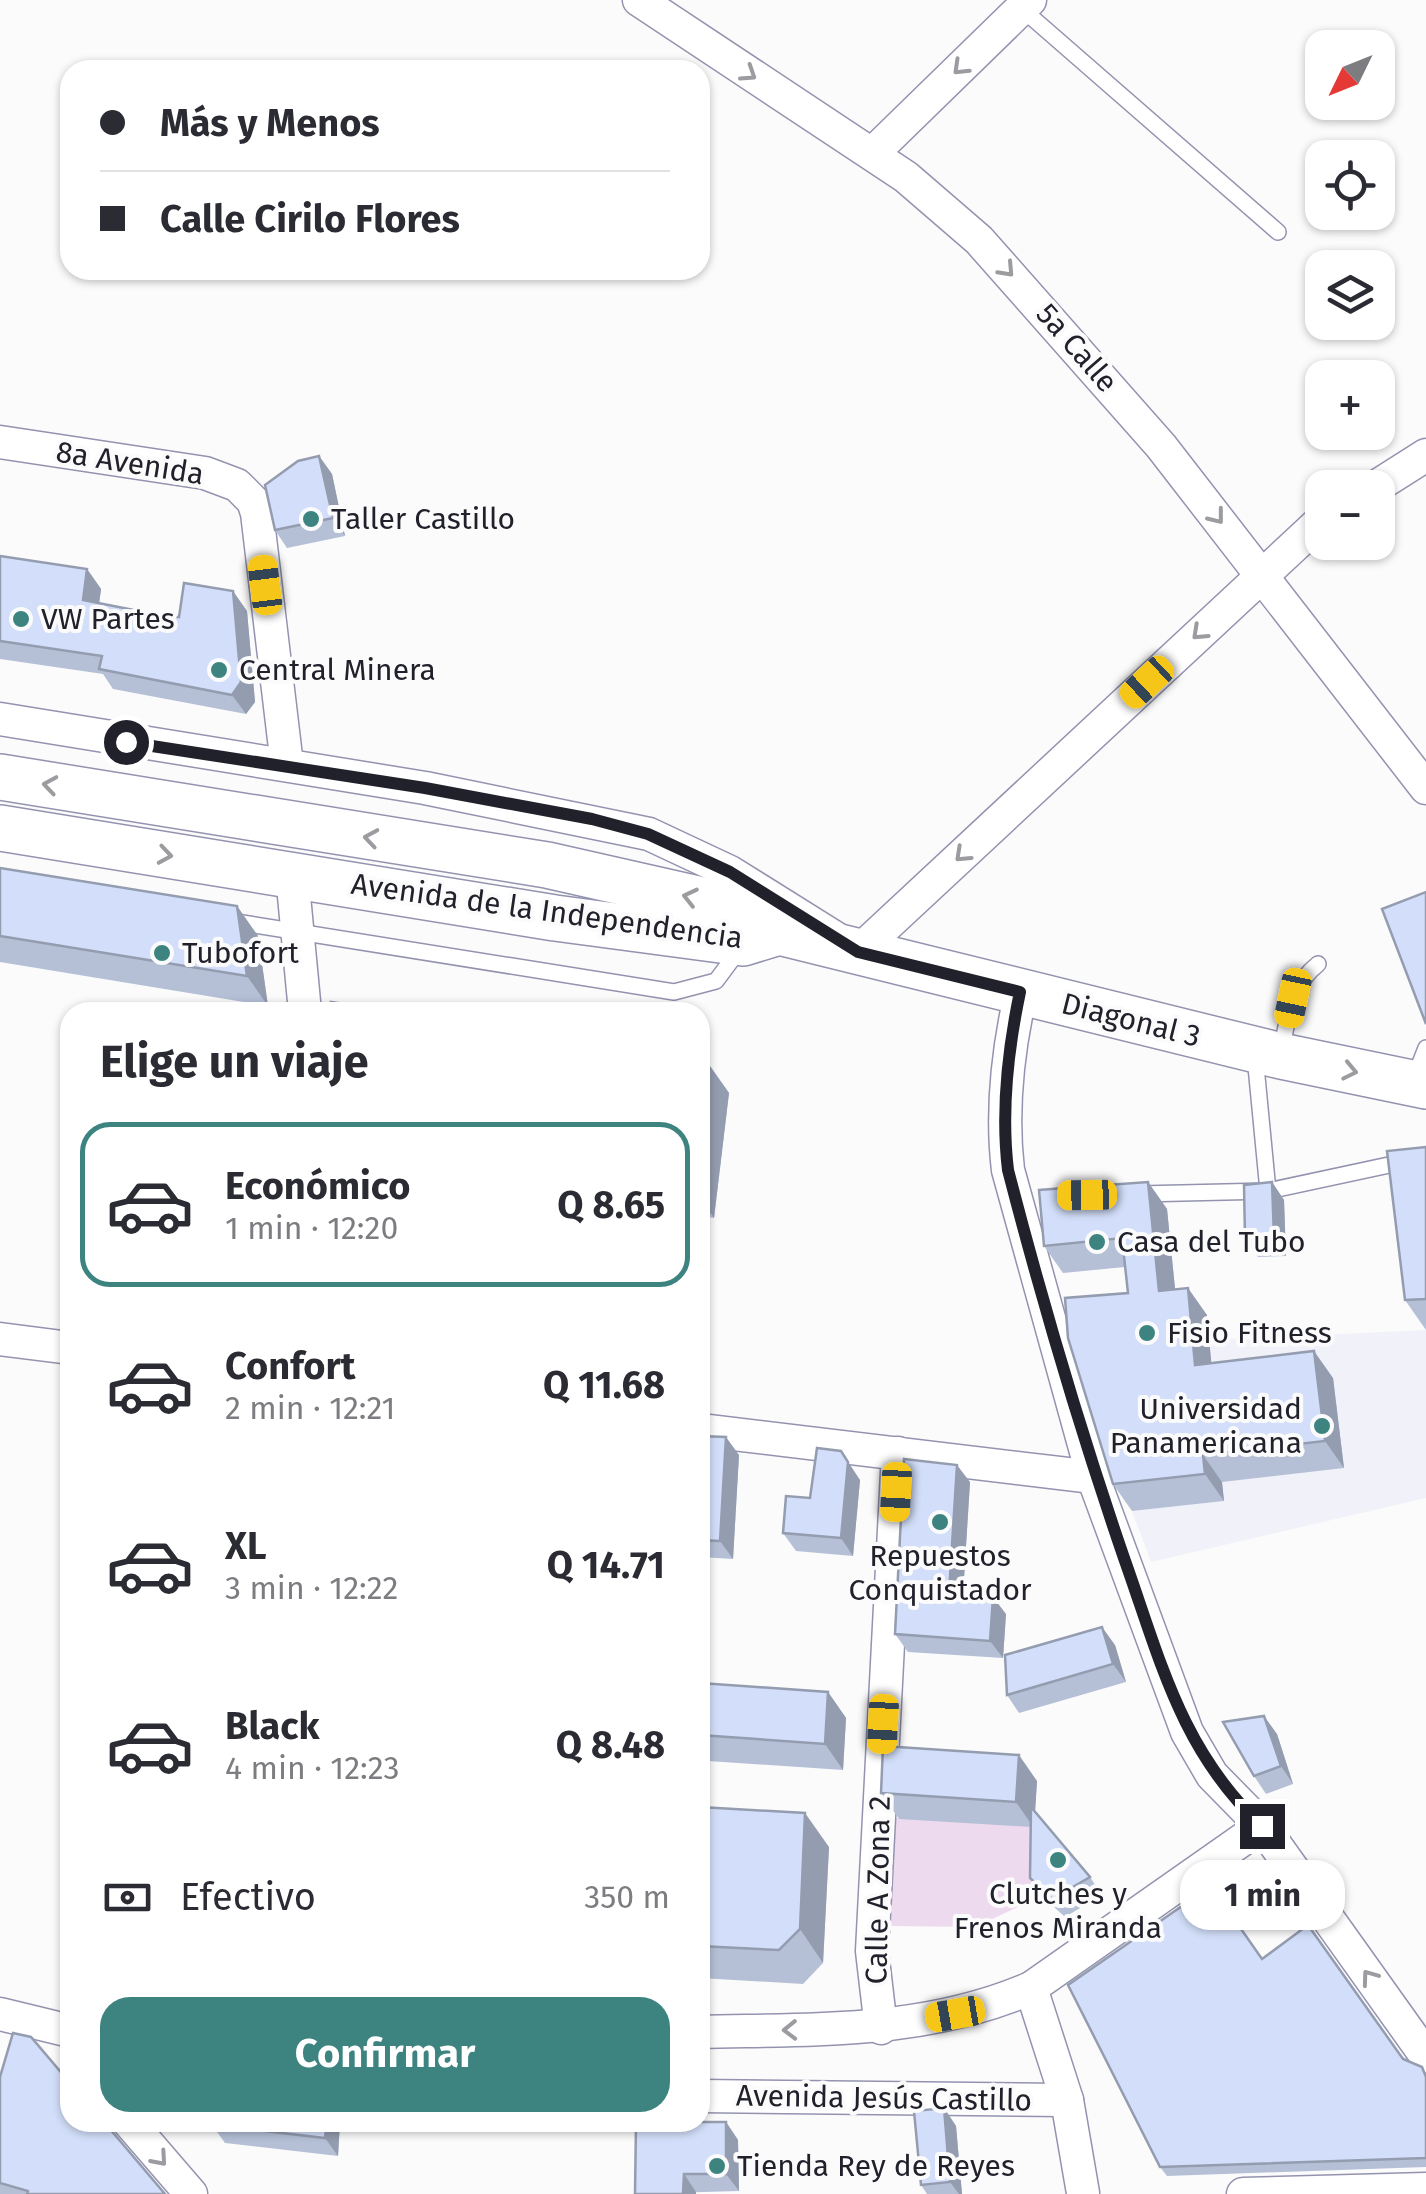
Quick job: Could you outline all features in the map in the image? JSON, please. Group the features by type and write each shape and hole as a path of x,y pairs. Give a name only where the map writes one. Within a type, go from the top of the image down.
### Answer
{"main road":[{"name":"Avenida de la Independencia","path":"0,777 547,865 746,910 761,938"},
{"name":"Avenida de la Independencia","path":"0,828 292,875 761,938"},
{"name":"Diagonal 3","path":"761,938 858,952 1268,1053 1421,1072"}],"street":[{"name":"5a Calle","path":"639,0 873,153 979,240 1059,326 1262,574 1426,788"},
{"path":"873,153 1026,4"},
{"name":"8a Avenida","path":"0,442 205,473 237,485 253,501 286,766"},
{"path":"1395,475 1426,455"},
{"path":"0,719 592,819 648,834 730,872 858,952 1305,535"},
{"path":"292,875 304,1002"},
{"path":"1020,992 1012,1033 1005,1145 1025,1196 1093,1477 1187,1732 1212,1774 1262,1826 1426,2056"},
{"path":"0,1339 60,1347"},
{"path":"710,1431 1093,1477"},
{"name":"Calle A Zona 2","path":"881,2028 872,1951 898,1453"},
{"path":"710,2032 881,2028 968,2011 1031,1988 1262,1826"},
{"path":"1031,1988 1067,2100 1087,2194"},
{"path":"0,2014 60,2030"},
{"name":"Avenida Jesús Castillo","path":"710,2096 1067,2100"},
{"path":"138,2132 191,2194"},
{"path":"1243,2194 1426,2189"}],"lane":[{"path":"1026,4 1278,232"},
{"path":"204,916 674,992 716,981 761,938"},
{"path":"1268,1191 1268,1053 1307,973 1318,964"},
{"path":"1112,1194 1268,1191 1426,1157"}],"shaded area":[{"name":"Universidad Panamericana","path":"1426,1330 1426,1498 1151,1562 1132,1511 1224,1501 1209,1340"},
{"path":"894,1818 1043,1825 1042,1896 975,1927 888,1926"}],"building":[{"path":"319,456 333,518 275,530 265,485 298,461"},
{"path":"0,556 87,569 83,600 149,613 179,617 184,583 233,591 241,682 232,695 99,669 102,656 0,641"},
{"path":"0,868 237,906 247,976 0,936"},
{"path":"1426,892 1426,1024 1382,909"},
{"path":"1426,1147 1426,1299 1405,1300 1387,1151"},
{"path":"1148,1182 1159,1291 1188,1288 1195,1365 1314,1351 1325,1441 1203,1455 1205,1474 1113,1484 1068,1338 1065,1298 1128,1293 1122,1238 1044,1246 1039,1190"},
{"path":"1272,1182 1274,1238 1245,1239 1244,1185"},
{"path":"710,1436 726,1437 720,1541 710,1540"},
{"path":"817,1448 841,1451 848,1462 841,1538 783,1533 786,1496 810,1498"},
{"path":"904,1459 957,1465 949,1593 993,1597 990,1641 895,1634"},
{"path":"1102,1627 1113,1664 1007,1695 1005,1655"},
{"path":"710,1684 828,1692 825,1744 710,1736"},
{"path":"1264,1716 1281,1766 1254,1776 1223,1722"},
{"path":"883,1746 1019,1755 1016,1802 881,1793"},
{"name":"Clutches y Frenos Miranda","path":"1031,1807 1090,1877 1052,1899 1030,1878"},
{"path":"710,1808 805,1813 800,1929 779,1950 710,1947"},
{"path":"1211,1886 1262,1959 1308,1925 1403,2059 1422,2067 1426,2077 1426,2158 1160,2167 1068,1985"},
{"path":"13,2033 31,2037 60,2071 60,2132 112,2132 165,2194 27,2194 28,2191 0,2183 0,2077"},
{"path":"944,2108 950,2182 921,2185 914,2111"},
{"path":"710,2122 726,2122 726,2174 684,2174 683,2194 635,2194 636,2132 710,2132"},
{"path":"273,2132 326,2132 325,2138"}],"place":[{"name":"Taller Castillo","path":"311,519"},
{"name":"VW Partes","path":"21,619"},
{"name":"Central Minera","path":"219,670"},
{"name":"Tubofort","path":"162,953"},
{"name":"Casa del Tubo","path":"1097,1242"},
{"name":"Fisio Fitness","path":"1147,1333"},
{"name":"Universidad Panamericana","path":"1322,1426"},
{"name":"Repuestos Conquistador","path":"940,1522"},
{"name":"Clutches y Frenos Miranda","path":"1058,1860"},
{"name":"Tienda Rey de Reyes","path":"717,2166"}],"route":[{"path":"126,742 425,788 592,819 648,834 730,872 858,952 1020,992 1012,1033 1005,1145 1008,1170 1093,1477 1187,1732 1212,1774 1262,1826"}]}
